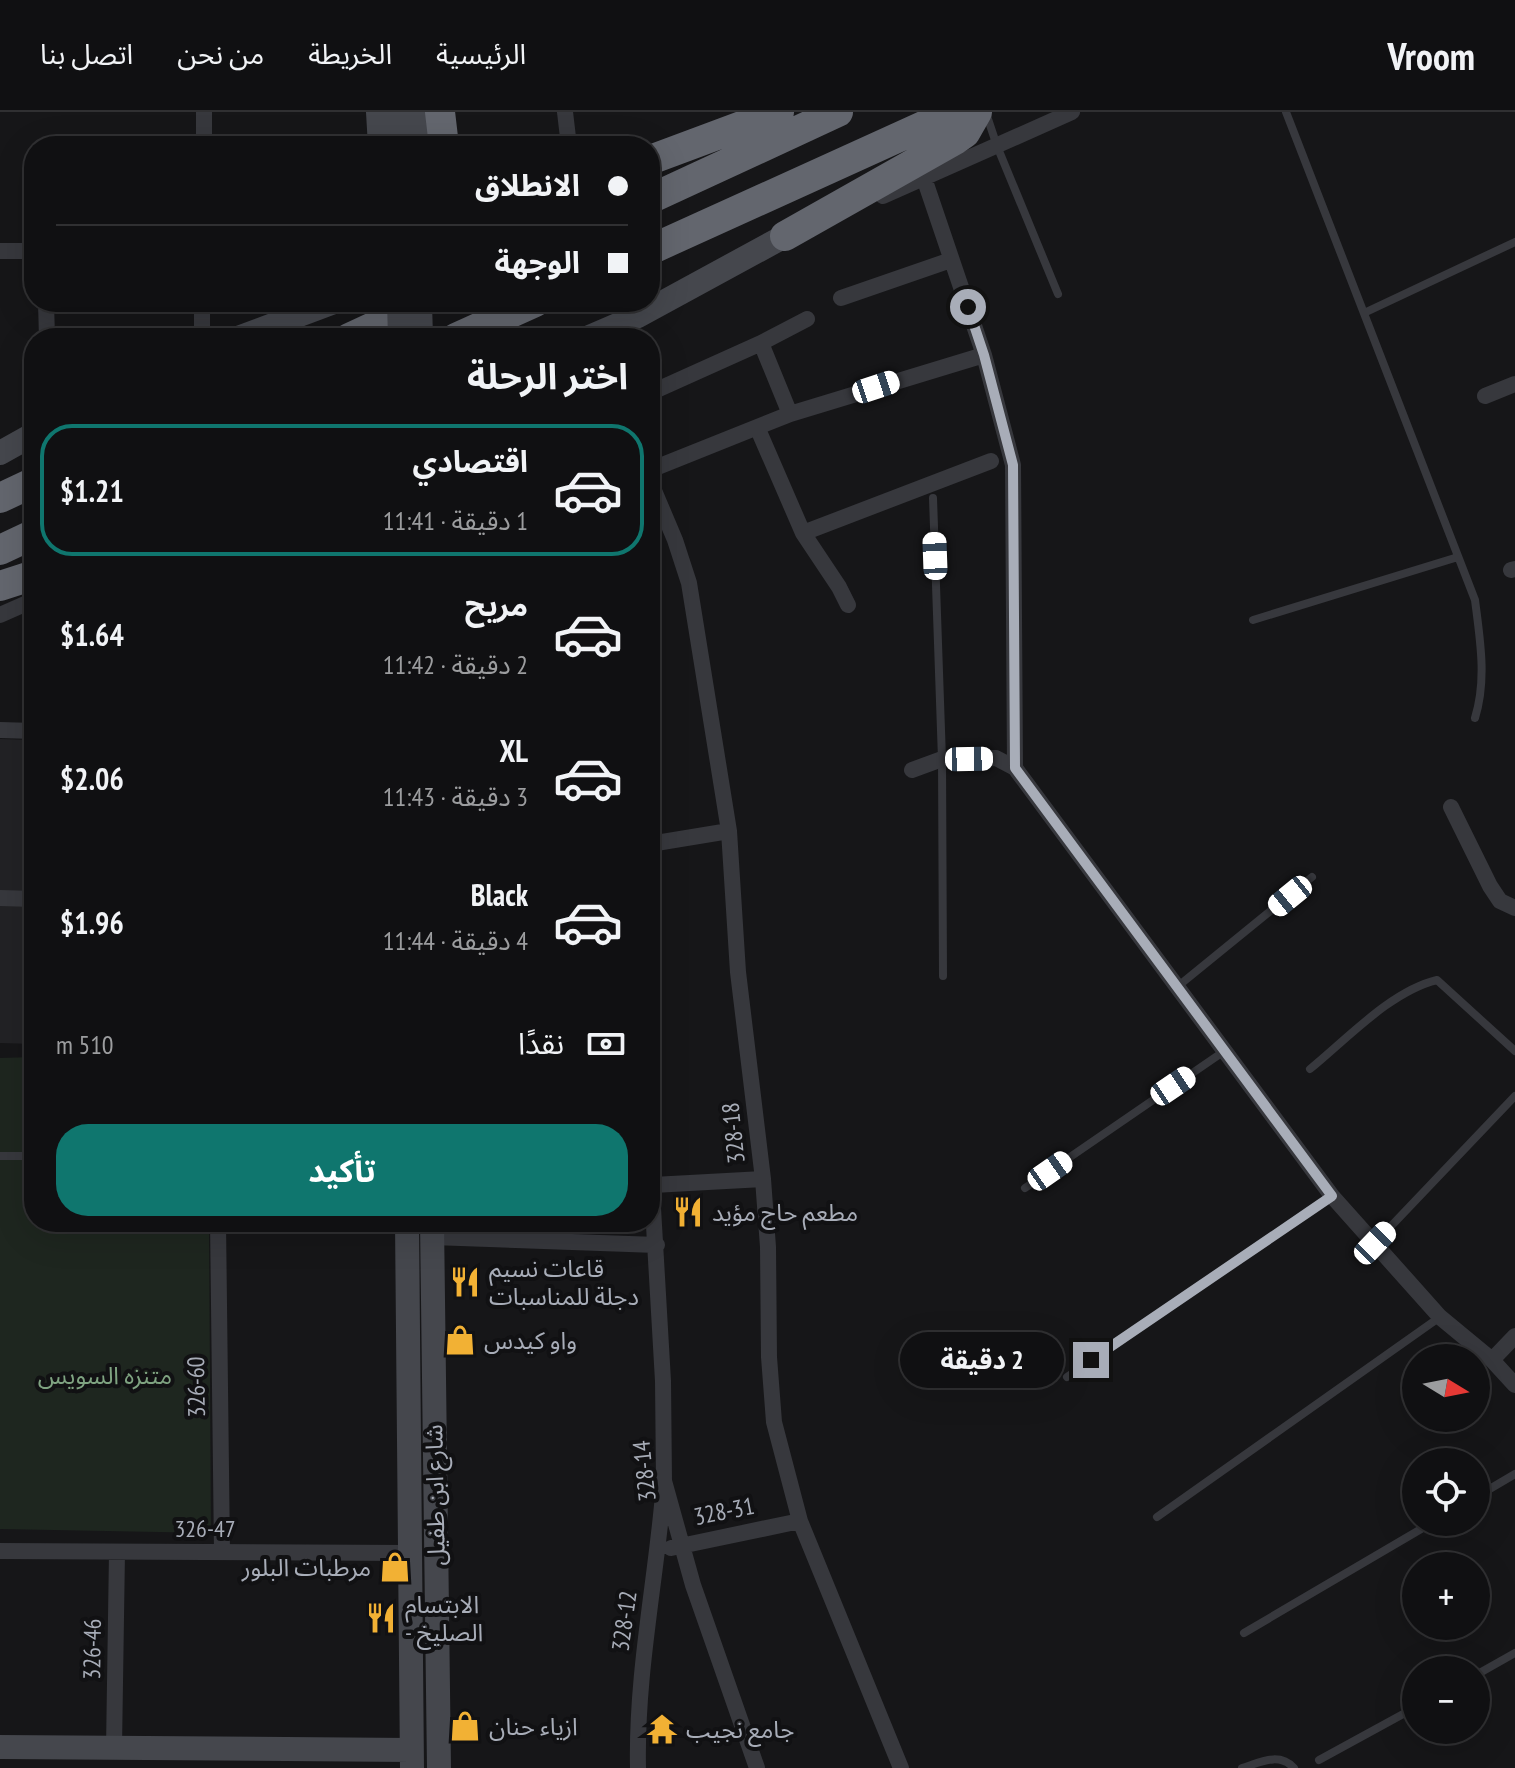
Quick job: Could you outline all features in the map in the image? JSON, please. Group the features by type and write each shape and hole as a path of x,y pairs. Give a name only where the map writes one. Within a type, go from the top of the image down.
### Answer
{"highway":[{"path":"440,112 443,136"},
{"path":"660,156 779,112"},
{"path":"660,194 838,112"},
{"path":"660,245 954,112"},
{"path":"785,236 955,140 965,133 977,112"},
{"path":"478,328 513,312"},
{"path":"375,328 396,320"},
{"path":"0,498 24,487"},
{"path":"0,550 24,539"},
{"path":"0,586 24,578"}],"street":[{"path":"204,112 204,136"},
{"path":"378,112 379,136"},
{"path":"396,112 396,136"},
{"path":"417,112 417,136"},
{"path":"565,112 568,136"},
{"path":"660,304 785,236 1072,112"},
{"path":"924,178 984,355 1013,465 1015,768"},
{"path":"0,251 24,251"},
{"path":"841,298 951,260"},
{"path":"265,328 307,312"},
{"path":"610,328 645,312"},
{"path":"660,388 807,319"},
{"path":"761,343 790,414"},
{"path":"660,466 790,414 984,355"},
{"path":"1485,396 1515,384"},
{"path":"757,427 803,533 848,605"},
{"path":"0,453 24,440"},
{"path":"803,533 991,461"},
{"name":"328-18","path":"660,505 689,583 729,831 738,972 763,1179 774,1422 800,1521 901,1768"},
{"path":"0,615 24,604"},
{"path":"0,730 24,731"},
{"path":"912,770 942,759 996,758 1015,768 1332,1196 1440,1317 1492,1360 1515,1385"},
{"path":"1451,807 1490,886 1500,901 1515,908"},
{"path":"660,842 729,831"},
{"path":"0,898 24,899"},
{"path":"660,1185 763,1179"},
{"name":"326-60","path":"218,1232 222,1552"},
{"name":"شارع ابن طفيل","path":"405,1232 412,1759"},
{"name":"شارع ابن طفيل","path":"433,1232 439,1768"},
{"path":"495,1232 657,1245"},
{"name":"328-14","path":"656,1232 664,1481 680,1544 757,1768"},
{"path":"1492,1360 1515,1336"},
{"name":"328-12","path":"638,1768 637,1718 664,1481"},
{"name":"328-31","path":"658,1552 680,1544 800,1521"},
{"name":"326-47","path":"0,1551 410,1553"},
{"name":"326-46","path":"114,1748 117,1552"},
{"path":"0,1747 412,1759"}],"lane":[{"path":"986,112 1058,294"},
{"path":"1286,112 1475,600 1482,662 1481,700 1475,718"},
{"path":"1364,313 1515,242"},
{"path":"933,498 942,759 943,976"},
{"path":"1253,620 1458,557"},
{"path":"1176,988 1312,877"},
{"path":"1310,1069 1396,998 1416,985 1437,980 1515,1051"},
{"path":"1025,1188 1223,1052"},
{"path":"1375,1243 1515,1096"},
{"path":"0,1156 24,1156"},
{"path":"1067,1377 1332,1196"},
{"path":"1157,1517 1440,1317"},
{"path":"1490,1489 1515,1474"},
{"path":"1244,1633 1409,1536"},
{"path":"1490,1667 1515,1653"},
{"path":"1319,1760 1402,1715"},
{"path":"1242,1768 1274,1758 1287,1760 1294,1768"}],"shaded area":[{"path":"0,739 24,740 24,1044 0,1043"}],"green space":[{"name":"متنزه السويس","path":"24,1057 24,1232 209,1232 211,1533 0,1529 0,1058"}],"place":[{"name":"مطعم حاج مؤيد","path":"688,1212"},
{"name":"قاعات نسيم دجلة للمناسبات","path":"465,1282"},
{"name":"واو كيدس","path":"460,1340"},
{"name":"مرطبات البلور","path":"395,1567"},
{"name":"الابتسام - الصليخ","path":"381,1618"},
{"name":"ازياء حنان","path":"465,1726"},
{"name":"جامع نجيب","path":"662,1729"}],"route":[{"path":"968,307 1013,465 1015,768 1332,1196 1091,1360"}]}
